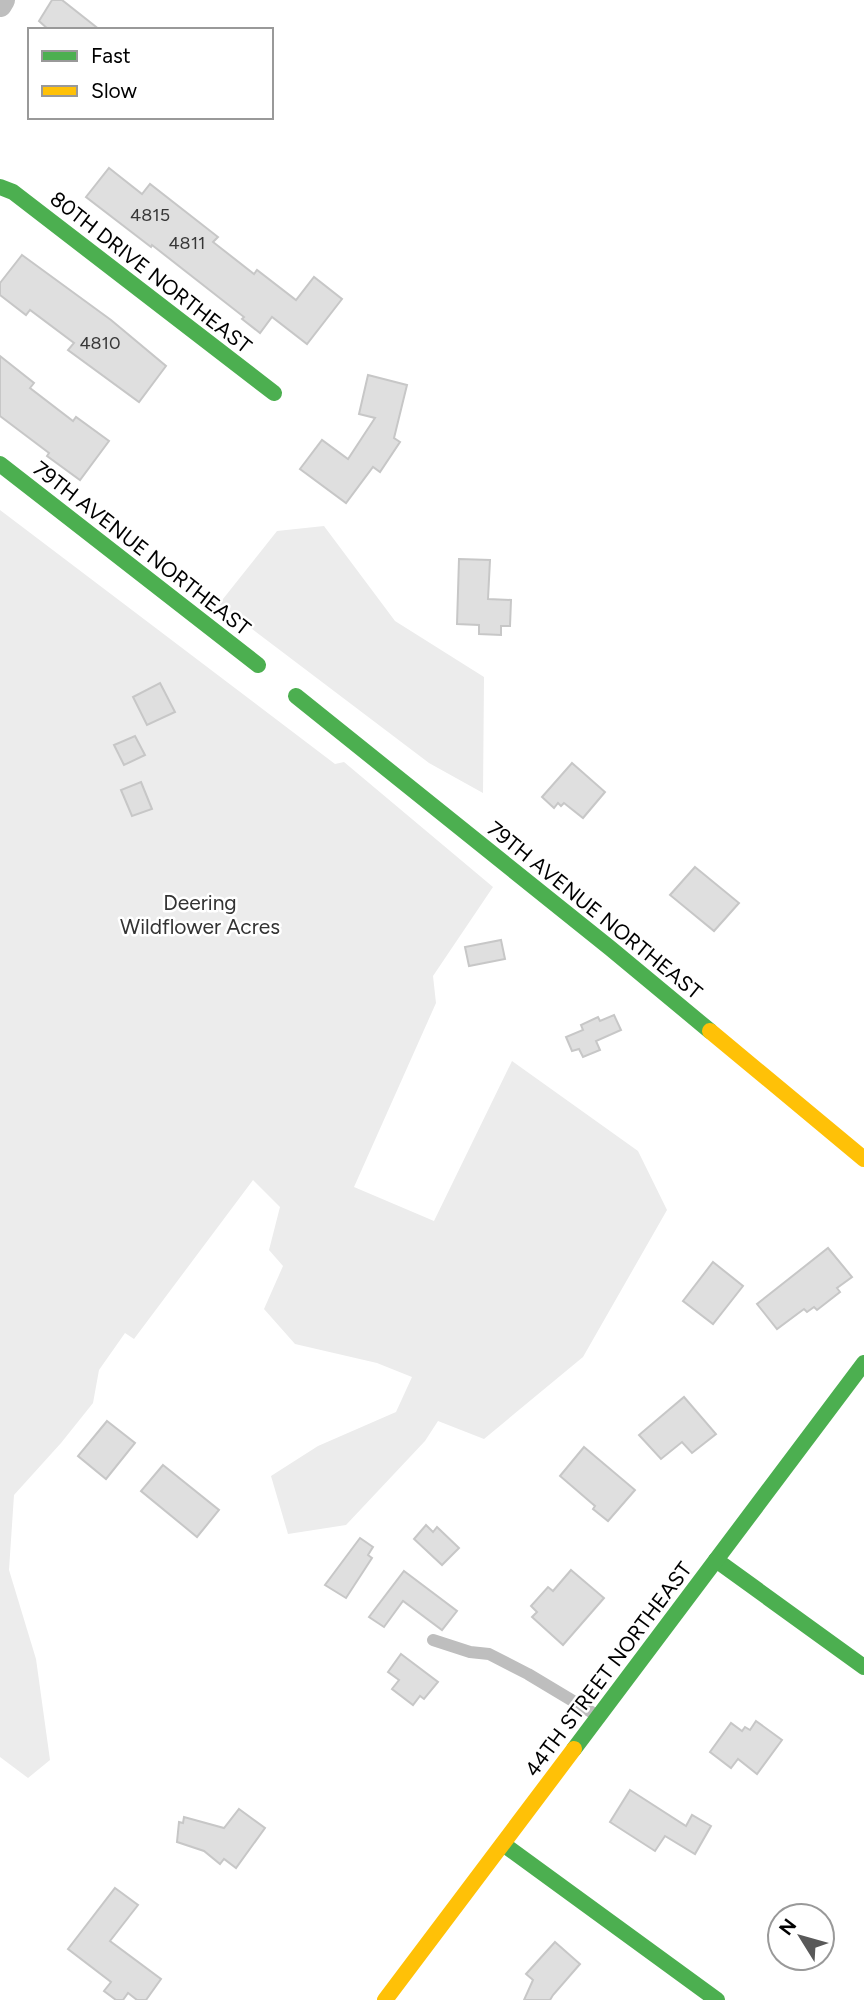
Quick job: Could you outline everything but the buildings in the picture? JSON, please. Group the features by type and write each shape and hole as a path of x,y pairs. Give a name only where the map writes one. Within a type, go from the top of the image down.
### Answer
{"street":[{"path":"0,5 3,0"},
{"name":"80TH DRIVE NORTHEAST","path":"0,187 13,192 274,393"},
{"name":"79TH AVENUE NORTHEAST","path":"0,464 258,665"},
{"name":"79TH AVENUE NORTHEAST","path":"296,696 610,948 864,1159"},
{"name":"44TH STREET NORTHEAST","path":"385,2000 864,1363"},
{"path":"716,1560 864,1667"},
{"path":"503,1844 717,2000"}],"lane":[{"path":"433,1640 470,1652 489,1654 599,1716"}],"green space":[{"name":"Deering Wildflower Acres","path":"0,510 335,764 344,762 493,887 433,976 436,1003 354,1187 434,1221 512,1061 638,1151 667,1210 583,1357 484,1439 438,1421 425,1441 346,1525 288,1534 271,1476 318,1446 396,1412 412,1377 377,1363 295,1344 264,1309 283,1266 269,1250 280,1207 253,1180 134,1339 125,1333 99,1370 93,1403 14,1495 9,1570 36,1659 50,1760 28,1778 0,1757"},
{"path":"324,526 395,621 484,677 483,793 429,763 219,604 277,531"}],"traffic: fast":[{"path":"0,187 13,192 274,393"},
{"path":"0,464 258,665"},
{"path":"296,696 710,1031"},
{"path":"574,1749 864,1363"},
{"path":"716,1560 864,1667"},
{"path":"503,1844 717,2000"}],"traffic: slow":[{"path":"710,1031 864,1159"},
{"path":"385,2000 574,1749"}]}
